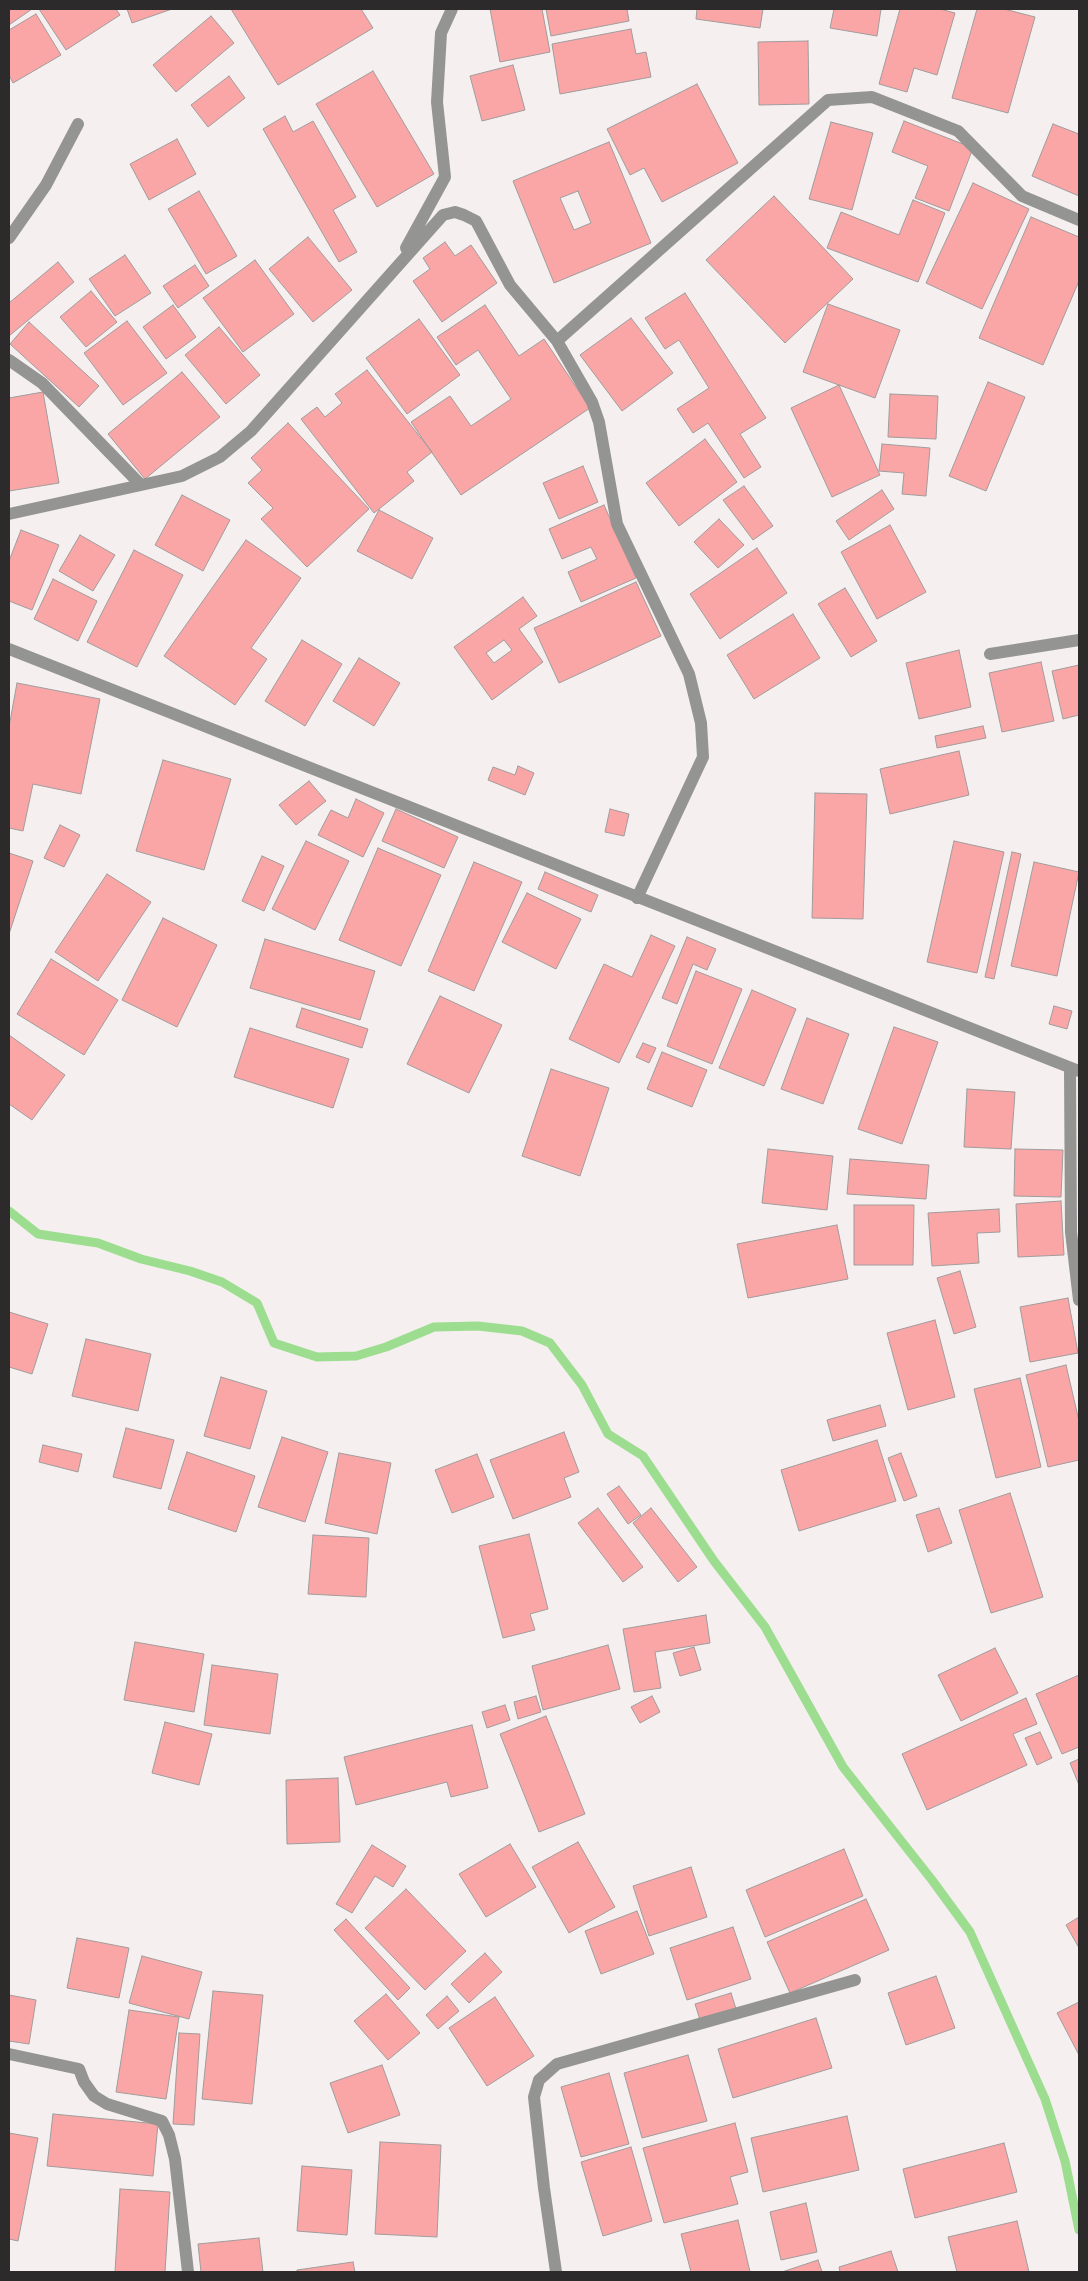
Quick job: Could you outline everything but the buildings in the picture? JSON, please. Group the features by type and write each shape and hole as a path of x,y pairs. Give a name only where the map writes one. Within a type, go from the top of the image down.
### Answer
{"street":[{"path":"395,269 445,177 437,102 442,32 452,9"},
{"path":"557,341 828,100 872,98 958,131 1022,196 1079,220"},
{"path":"9,238 46,185 78,124"},
{"path":"9,514 182,476 220,457 251,431 443,215 455,212 464,214 476,221 510,285 557,341 592,402 599,422 617,524 689,674 701,723 703,757 637,898"},
{"path":"9,360 42,383 141,485"},
{"path":"990,654 1079,640"},
{"path":"9,649 1075,1070 1071,1232 1079,1300"},
{"path":"556,2272 534,2097 539,2080 556,2064 855,1980"},
{"path":"9,2054 79,2069 84,2082 94,2096 107,2104 162,2121 175,2159 188,2272"}],"waterway":[{"path":"9,1211 38,1234 98,1243 141,1259 190,1271 222,1282 257,1303 274,1343 317,1357 356,1356 386,1347 434,1327 478,1326 522,1331 550,1343 582,1385 608,1434 643,1456 714,1561 765,1627 843,1767 932,1880 970,1932 1045,2099 1065,2161 1079,2230"}]}
